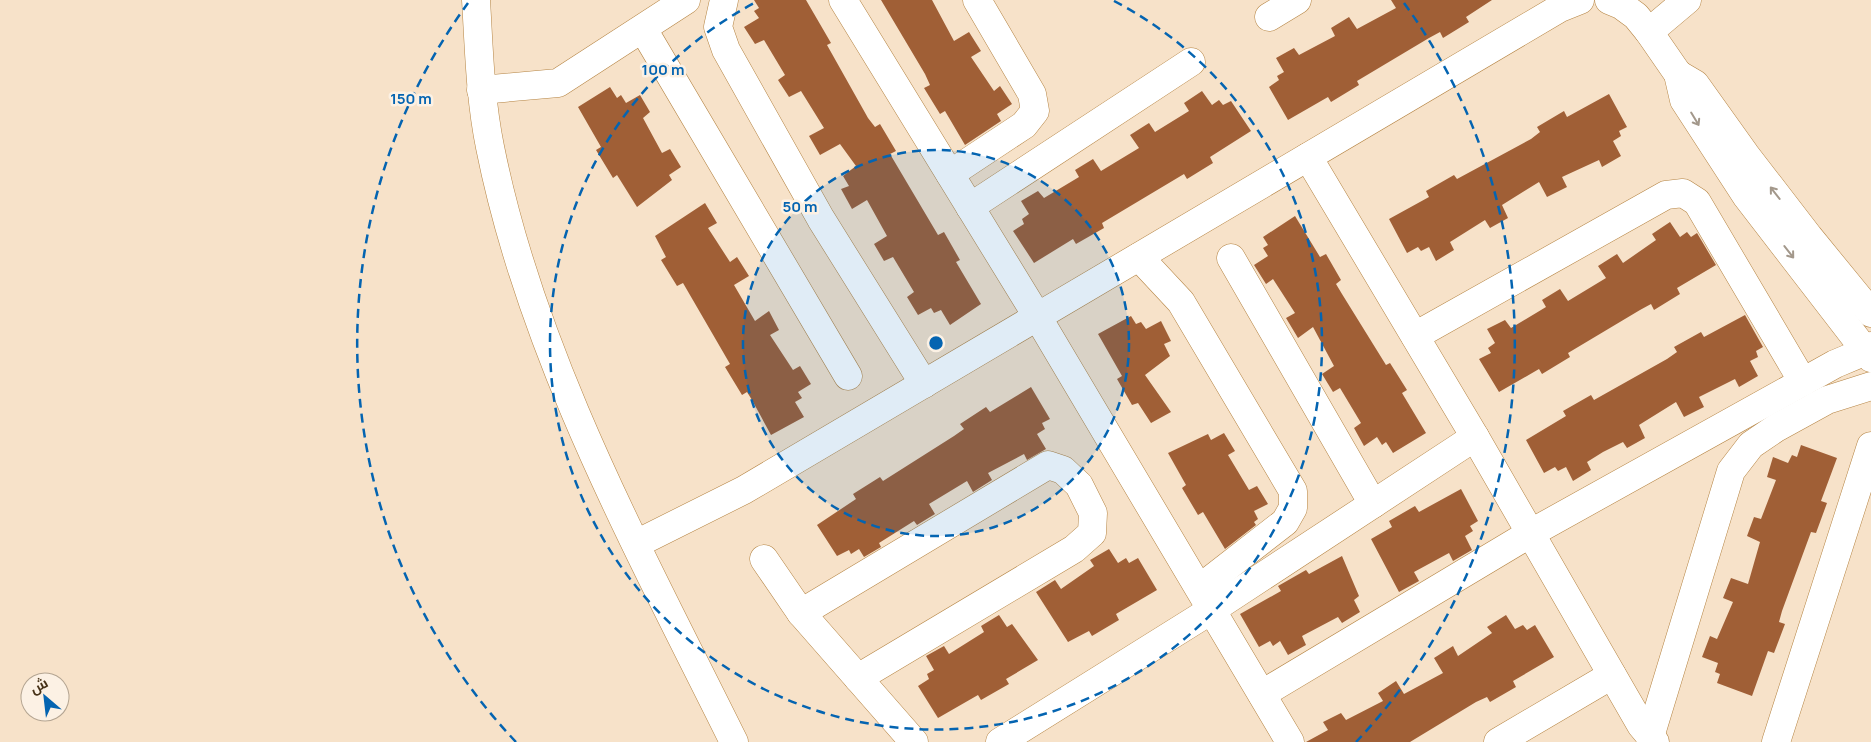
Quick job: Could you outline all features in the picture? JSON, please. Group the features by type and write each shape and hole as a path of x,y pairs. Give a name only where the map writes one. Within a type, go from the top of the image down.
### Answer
{"street":[{"path":"476,0 481,90 490,146 504,206 551,353 636,544 734,742"},
{"path":"481,90 558,83 686,0"},
{"path":"724,0 718,27 726,50 821,219 924,384"},
{"path":"843,0 1037,316 1290,742"},
{"path":"950,174 1024,125 1035,111 1032,94 977,0"},
{"path":"1269,17 1297,0"},
{"path":"636,544 744,490 1308,157 1539,8 1560,8 1580,0"},
{"path":"1262,694 1531,534 1835,364 1869,352 1747,197 1684,100 1678,74 1649,32 1636,16 1621,5 1609,0"},
{"path":"1649,32 1687,0"},
{"path":"643,29 848,376"},
{"path":"970,207 1191,62"},
{"path":"1678,74 1695,84 1750,161 1871,313"},
{"path":"1308,157 1475,437 1641,725 1653,739"},
{"path":"1415,336 1666,195 1684,193 1697,202 1803,382"},
{"path":"1139,257 1182,302 1293,491 1293,508 1286,522 1206,599"},
{"path":"1231,258 1373,504"},
{"path":"1653,739 1731,470 1740,456 1751,445 1776,428 1827,400 1871,386"},
{"path":"1000,742 1206,599 1373,504 1475,437"},
{"path":"1776,742 1871,446"},
{"path":"801,613 1048,465 1063,470 1079,485 1093,513 1092,533 1074,549 858,678"},
{"path":"764,559 801,613 914,742"},
{"path":"1498,742 1612,675"}],"building":[{"path":"754,0 806,0 831,43 827,45 868,118 875,127 880,124 896,151 890,154 938,235 944,232 960,260 956,262 981,304 950,325 941,310 934,313 931,308 918,315 907,297 914,292 893,257 884,261 874,244 887,236 867,200 852,209 841,189 849,186 843,176 856,166 840,144 820,155 809,136 824,128 801,91 789,97 778,80 785,75 764,40 755,44 744,27 759,18 754,11 759,8"},
{"path":"881,0 932,0 954,41 969,32 981,51 971,57 994,91 1000,86 1012,104 997,114 1001,121 965,145 945,111 940,114 924,88 930,85 925,74"},
{"path":"1391,0 1492,0 1466,17 1469,22 1443,38 1440,32 1357,81 1359,85 1331,102 1328,97 1288,120 1269,87 1279,80 1277,76 1284,72 1276,58 1294,48 1299,55 1335,36 1331,28 1349,17 1357,29 1396,8"},
{"path":"610,87 617,98 621,95 626,103 640,95 650,112 643,118 662,153 670,149 681,167 669,175 672,180 637,207 617,175 613,178 596,150 601,147 578,107"},
{"path":"1202,91 1212,105 1219,100 1223,105 1231,101 1251,131 1210,157 1213,163 1187,179 1184,174 1102,223 1104,228 1076,244 1073,239 1034,263 1013,231 1024,224 1022,219 1029,214 1021,201 1038,191 1044,198 1079,177 1075,170 1093,159 1101,171 1139,148 1130,135 1149,123 1155,132 1189,111 1184,103"},
{"path":"1609,94 1627,127 1619,131 1621,136 1613,141 1621,156 1602,167 1599,160 1562,177 1567,187 1547,197 1539,182 1502,205 1508,218 1490,228 1485,220 1450,242 1454,250 1436,261 1429,247 1421,251 1418,247 1407,253 1389,219 1429,197 1426,191 1454,175 1457,179 1531,139 1540,132 1537,127 1564,111 1567,117"},
{"path":"705,203 717,223 708,228 730,262 737,257 749,276 734,285 755,321 769,311 779,330 770,335 793,370 800,366 811,384 798,392 802,398 795,402 804,417 771,435 747,392 742,395 725,367 730,364 683,283 677,286 661,260 666,257 655,236"},
{"path":"1295,216 1320,257 1326,254 1341,280 1336,284 1386,365 1390,363 1407,390 1402,393 1426,433 1393,453 1386,442 1382,445 1377,437 1364,446 1354,428 1361,423 1340,388 1333,392 1322,374 1334,366 1313,327 1298,338 1286,318 1295,313 1273,279 1266,284 1254,265 1268,256 1263,248 1268,245 1263,237"},
{"path":"1670,222 1680,237 1687,232 1691,237 1697,233 1716,265 1677,288 1680,294 1654,310 1651,304 1568,353 1570,357 1542,374 1539,369 1499,392 1479,359 1491,353 1488,348 1495,343 1487,329 1505,320 1511,328 1546,307 1542,300 1560,289 1568,301 1606,278 1598,266 1617,254 1623,263 1656,240 1652,234"},
{"path":"1745,315 1763,347 1756,351 1758,357 1750,361 1758,376 1739,387 1735,379 1699,397 1704,407 1684,417 1676,402 1639,425 1645,438 1627,448 1623,442 1603,452 1587,462 1591,470 1573,481 1566,467 1558,471 1555,467 1544,473 1526,440 1566,416 1563,411 1591,395 1594,400 1667,359 1677,352 1674,347 1701,332 1704,337"},
{"path":"1131,316 1136,324 1141,322 1146,329 1161,321 1171,341 1164,344 1170,356 1145,375 1171,412 1151,423 1138,403 1132,405 1117,379 1122,376 1098,334"},
{"path":"1031,387 1050,419 1042,423 1045,429 1037,434 1046,449 1027,460 1024,454 988,473 992,480 973,492 967,481 929,504 935,514 917,525 914,521 879,543 881,547 864,557 859,549 851,554 849,550 837,556 817,525 856,499 853,494 880,477 883,481 954,436 964,429 960,424 986,407 990,412"},
{"path":"1224,433 1235,451 1228,455 1249,490 1257,486 1268,504 1254,511 1258,519 1254,522 1256,525 1225,549 1203,512 1198,515 1182,488 1186,485 1168,453 1208,434 1211,440"},
{"path":"1801,445 1837,458 1821,501 1827,503 1816,533 1811,532 1782,611 1779,622 1785,624 1774,653 1768,651 1752,696 1717,683 1720,674 1715,672 1718,663 1702,657 1710,636 1717,639 1733,602 1723,598 1731,578 1748,584 1760,542 1747,536 1754,517 1761,519 1776,480 1767,477 1773,457 1788,463 1792,455 1797,457"},
{"path":"1461,489 1478,521 1470,526 1473,531 1465,536 1472,550 1453,561 1449,553 1414,572 1419,581 1399,592 1371,539 1392,527 1389,521 1415,506 1419,512"},
{"path":"1109,549 1118,563 1126,558 1129,563 1138,558 1157,590 1116,614 1119,620 1092,636 1089,631 1068,642 1036,592 1055,580 1061,589 1094,566 1090,560"},
{"path":"1342,556 1359,596 1354,600 1360,612 1342,623 1338,617 1302,636 1306,645 1288,655 1280,641 1273,646 1270,641 1259,647 1240,614 1281,591 1278,586 1306,570 1309,574"},
{"path":"999,615 1007,627 1012,624 1038,660 1006,679 1009,684 981,700 978,695 938,718 918,686 929,679 927,674 934,670 926,656 944,646 949,654 984,632 981,626"},
{"path":"1506,615 1515,629 1523,625 1527,630 1535,625 1554,657 1513,681 1516,687 1490,702 1487,697 1476,702 1410,742 1306,742 1328,730 1323,722 1341,713 1346,720 1383,701 1378,693 1396,681 1404,694 1443,673 1434,658 1453,646 1458,656 1492,633 1487,627"}]}
